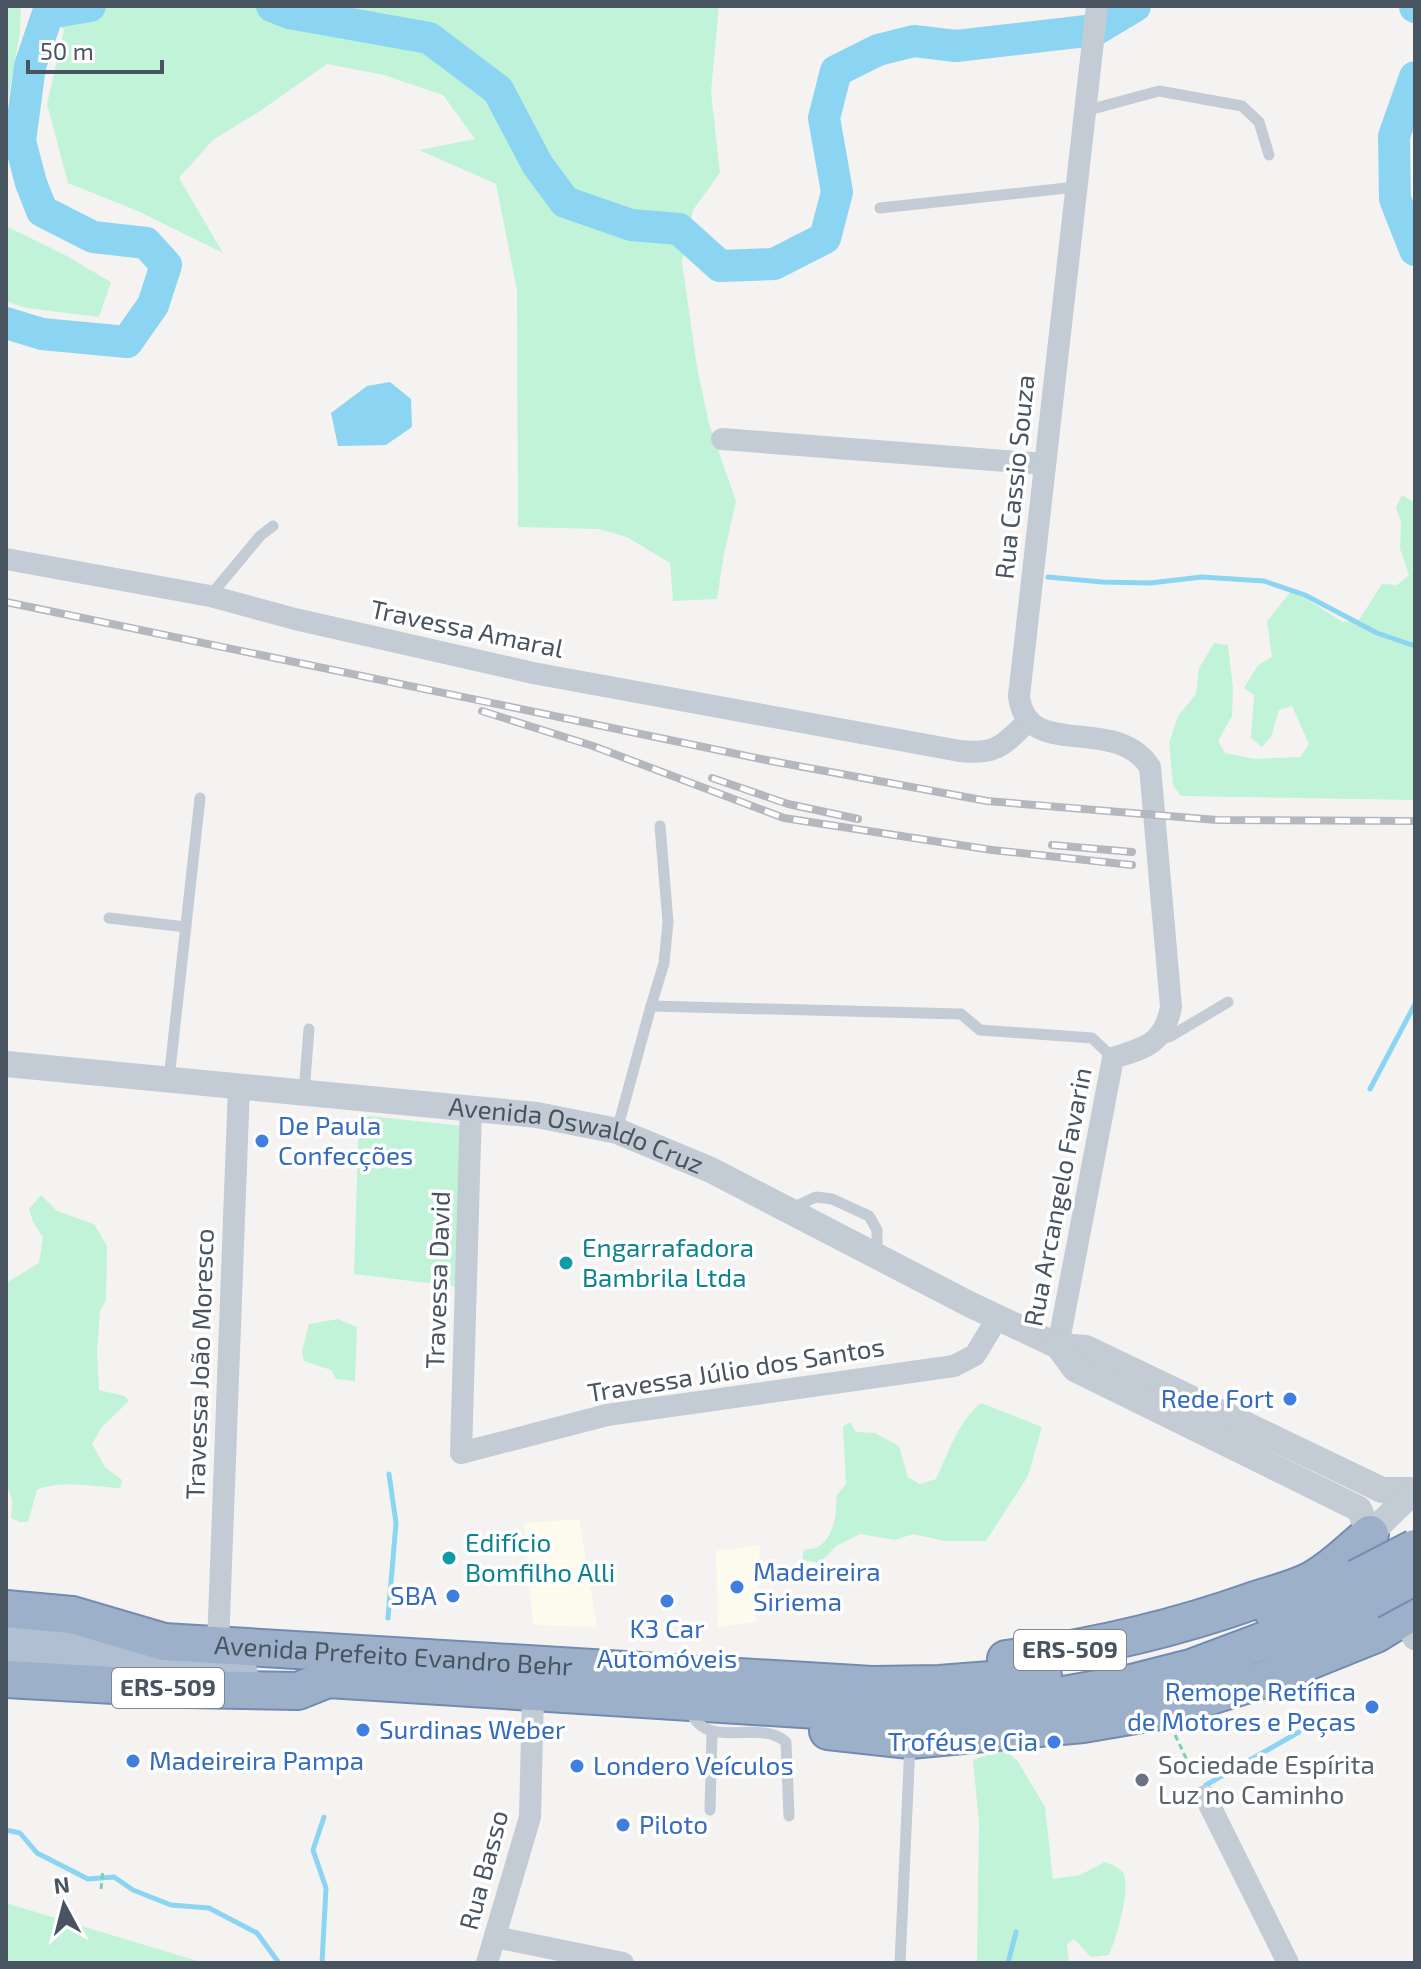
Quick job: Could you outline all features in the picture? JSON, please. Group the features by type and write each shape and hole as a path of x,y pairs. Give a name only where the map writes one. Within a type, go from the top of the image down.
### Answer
{"highway":[{"name":"ERS-509","path":"1370,1534 1342,1560 1312,1580 1169,1629 1054,1653 972,1663 907,1668 787,1665 743,1692 803,1729 910,1740 1083,1724 1165,1710 1276,1675 1376,1634 1413,1614"},
{"name":"Avenida Prefeito Evandro Behr","path":"6,1609 72,1615 164,1642 743,1692 833,1711 942,1711 1069,1695 1191,1668 1382,1584 1415,1548"},
{"name":"Avenida Prefeito Evandro Behr","path":"6,1679 187,1689 298,1691 328,1679 688,1703 743,1692"}],"main road":[{"name":"Avenida Prefeito Evandro Behr","path":"6,1631 164,1642"},
{"name":"Avenida Prefeito Evandro Behr","path":"6,1659 328,1679"}],"street":[{"name":"Rua Cassio Souza","path":"1027,722 1020,711 1019,696 1097,6"},
{"path":"722,439 1045,464"},
{"name":"Travessa Amaral","path":"6,559 210,596 295,619 533,673 981,754 996,750 1027,722"},
{"path":"1027,722 1038,730 1129,746 1142,755 1150,767 1171,1007 1165,1031 1154,1042 1113,1058"},
{"name":"Rua Arcangelo Favarin","path":"1058,1346 1113,1058"},
{"name":"Avenida Oswaldo Cruz","path":"6,1064 537,1115 617,1131 711,1170 1058,1346 1075,1369 1382,1490 1414,1490"},
{"name":"Travessa João Moresco","path":"218,1645 239,1086"},
{"name":"Travessa David","path":"461,1453 471,1108"},
{"name":"Travessa Júlio dos Santos","path":"461,1453 607,1415 954,1366 975,1355 998,1317"},
{"name":"Avenida Oswaldo Cruz","path":"1193,1413 1359,1509 1370,1534 1382,1584 1413,1614"},
{"name":"ERS-509","path":"1370,1534 1414,1490"},
{"name":"Rua Basso","path":"487,1963 530,1817 533,1694"},
{"path":"1205,1796 1288,1963"},
{"path":"495,1937 623,1963"}],"lane":[{"path":"1085,111 1159,91 1242,106 1259,122 1269,155"},
{"path":"880,208 1076,187"},
{"path":"210,596 260,536 273,526"},
{"path":"169,1079 200,798"},
{"path":"617,1131 664,963 668,922 660,826"},
{"path":"109,918 186,927"},
{"path":"1154,1042 1171,1036 1228,1002"},
{"path":"651,1006 961,1014 980,1030 1092,1038 1113,1058"},
{"path":"304,1092 309,1029"},
{"path":"688,1703 696,1723 712,1732 770,1734 780,1736 786,1742 789,1816"},
{"path":"710,1810 712,1732"},
{"path":"900,1963 910,1740"}],"path":[{"path":"1165,1710 1205,1796"},
{"path":"101,1889 103,1869"}],"shaded area":[{"path":"579,1519 597,1627 533,1625 524,1523"},
{"name":"Madeireira Siriema","path":"760,1545 756,1622 718,1627 716,1551"}],"green space":[{"path":"6,6 21,6 20,32 6,111"},
{"path":"43,6 719,6 711,92 720,173 693,210 682,262 697,367 709,424 736,501 717,599 673,601 670,563 627,537 599,529 518,527 517,290 496,184 419,150 475,139 443,95 384,75 327,64 213,140 179,178 223,253 140,212 68,183 47,104 64,30"},
{"path":"6,226 111,282 99,317 26,308 6,301"},
{"path":"1402,495 1415,503 1415,800 1181,796 1173,785 1169,743 1178,716 1196,694 1199,668 1214,643 1228,645 1233,688 1232,716 1218,741 1225,753 1255,759 1300,757 1309,744 1292,706 1279,710 1271,737 1262,747 1251,738 1254,695 1244,688 1258,665 1272,657 1267,621 1292,590 1343,622 1359,620 1382,584 1397,585 1409,575 1400,549 1401,521 1396,508"},
{"path":"359,1115 463,1126 460,1287 354,1274"},
{"path":"41,1195 57,1211 94,1224 107,1246 106,1300 100,1311 97,1352 99,1390 125,1396 129,1401 102,1427 92,1444 105,1467 122,1480 120,1488 67,1484 37,1490 28,1522 20,1522 11,1518 12,1500 6,1482 6,1283 39,1263 43,1237 29,1209"},
{"path":"338,1319 357,1327 355,1381 336,1379 331,1370 304,1361 302,1352 309,1324"},
{"path":"981,1403 1042,1427 1028,1476 986,1541 945,1541 913,1534 895,1540 860,1534 836,1546 820,1563 802,1560 804,1550 818,1547 827,1538 835,1517 836,1496 846,1484 843,1427 850,1422 856,1432 875,1433 899,1446 908,1477 920,1484 936,1479 960,1428"},
{"path":"999,1751 1010,1751 1045,1807 1053,1879 1080,1875 1105,1862 1122,1871 1125,1900 1109,1955 1091,1957 1074,1939 1067,1944 1069,1963 977,1963 979,1822 973,1760"},
{"path":"6,1903 204,1963 6,1963"}],"water":[{"path":"390,382 411,399 412,427 386,445 338,446 331,413 367,386"}],"waterway":[{"path":"6,323 42,334 127,342 153,305 166,265 146,243 93,237 42,211 31,183 20,141 30,66 48,13 90,6"},
{"path":"272,6 289,13 429,38 498,90 537,164 565,202 631,225 679,229 720,266 774,264 825,238 837,192 824,118 836,71 878,50 914,41 956,46 1095,30 1135,6"},
{"path":"1415,77 1394,136 1395,199 1415,250"},
{"path":"1048,577 1150,583 1202,577 1264,581 1305,595 1377,633 1415,646"},
{"path":"1370,1089 1415,1004"},
{"path":"388,1618 396,1523 389,1474"},
{"path":"1206,1785 1299,1732"},
{"path":"322,1963 326,1888 313,1850 324,1817"},
{"path":"6,1830 20,1833 37,1853 88,1879 114,1877 133,1890 171,1905 209,1908 257,1933 279,1963"},
{"path":"1008,1963 1016,1932"}],"railway":[{"path":"6,602 766,760 987,801 1217,820 1415,821"},
{"path":"482,711 593,746 784,818 992,850 1132,865"},
{"path":"712,778 788,804 858,819"},
{"path":"1052,845 1132,852"}],"place":[{"name":"De Paula Confecções","path":"262,1141"},
{"name":"Engarrafadora Bambrila Ltda","path":"566,1263"},
{"name":"Rede Fort","path":"1290,1399"},
{"name":"Edifício Bomfilho Alli","path":"449,1558"},
{"name":"Madeireira Siriema","path":"737,1587"},
{"name":"SBA","path":"453,1596"},
{"name":"K3 Car Automóveis","path":"667,1601"},
{"name":"Remope Retífica de Motores e Peças","path":"1372,1707"},
{"name":"Surdinas Weber","path":"363,1730"},
{"name":"Troféus e Cia","path":"1054,1742"},
{"name":"Madeireira Pampa","path":"133,1761"},
{"name":"Londero Veículos","path":"577,1766"},
{"name":"Sociedade Espírita Luz no Caminho","path":"1142,1780"},
{"name":"Piloto","path":"623,1825"}]}
